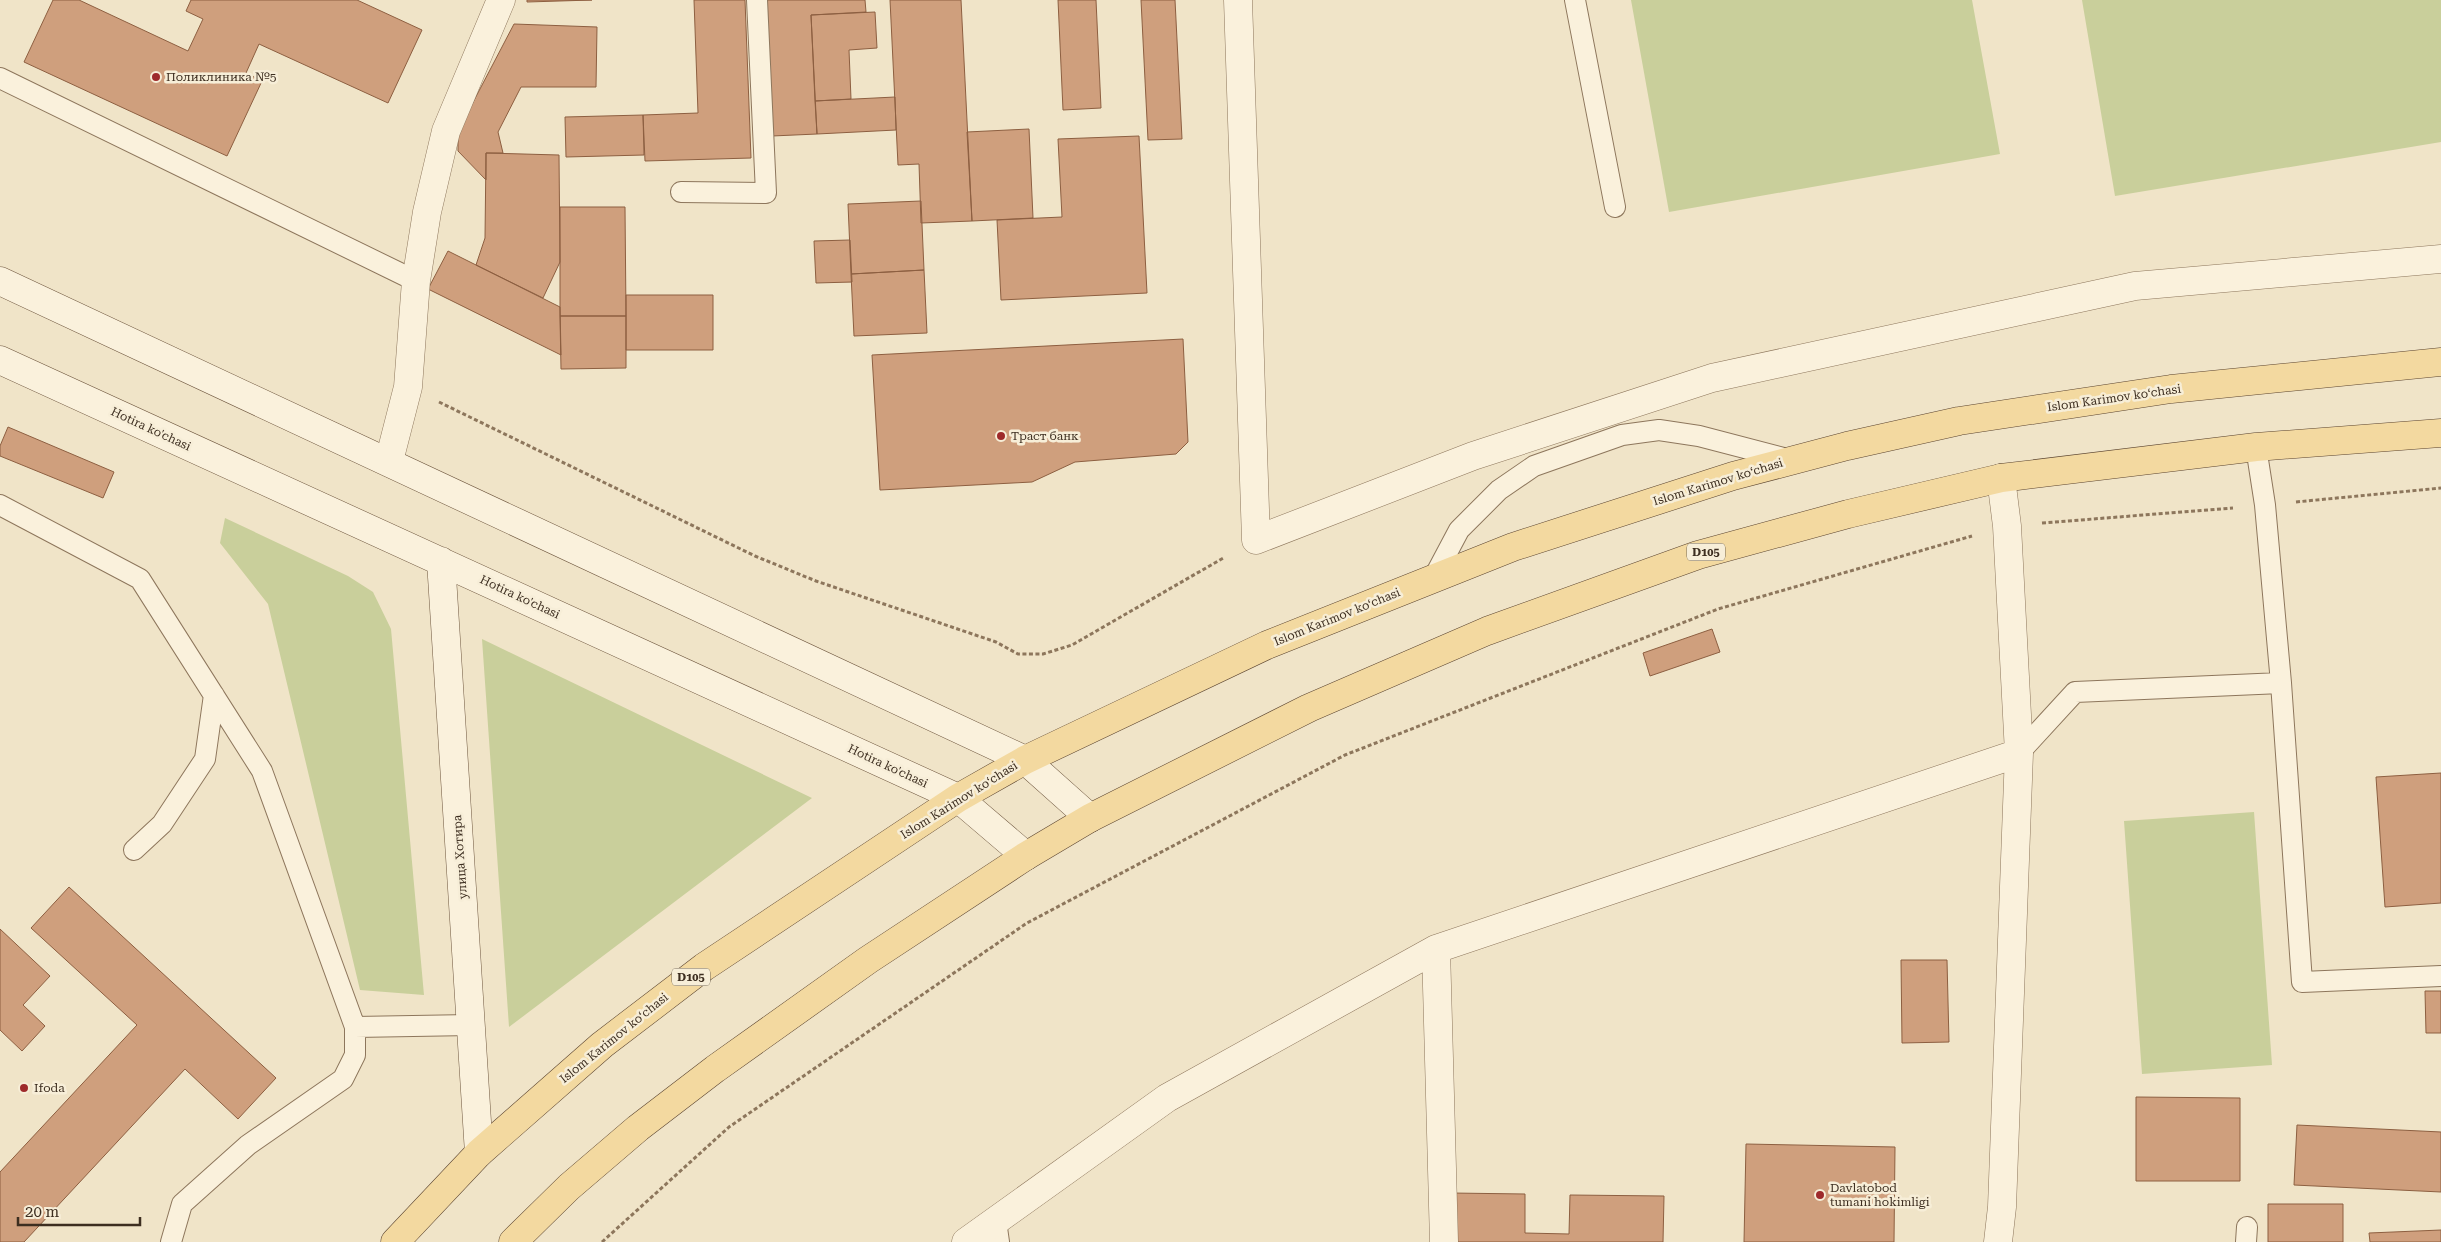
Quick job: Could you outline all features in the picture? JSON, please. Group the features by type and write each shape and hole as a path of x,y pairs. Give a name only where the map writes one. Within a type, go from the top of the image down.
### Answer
{"main road":[{"name":"Islom Karimov koʻchasi","path":"395,1242 479,1153 602,1045 704,967 958,798 1025,760 1267,645 1513,547 1733,476 1791,460 1959,421 2142,393 2441,362"},
{"name":"D105","path":"513,1242 569,1187 638,1128 715,1069 868,960 1026,856 1090,818 1309,708 1486,631 1698,555 1848,514 2002,478 2256,447 2441,433"}],"street":[{"path":"389,461 408,387 416,281 427,212 446,131 501,0"},
{"path":"1238,0 1256,540 1473,456 1712,378 2135,286 2441,259"},
{"path":"0,281 389,461 1025,760 1090,818"},
{"name":"Hotira ko'chasi","path":"0,360 958,798 1026,856"},
{"path":"1998,1242 2002,1207 2019,753 2007,526 2002,478"},
{"name":"улица Хотира","path":"441,561 479,1153"},
{"path":"966,1242 997,1231 1167,1098 1436,949 2019,753"},
{"path":"1436,949 1444,1242"}],"lane":[{"path":"681,192 766,193 758,0"},
{"path":"1574,0 1616,207"},
{"path":"0,78 416,281"},
{"path":"1433,578 1459,530 1499,490 1534,466 1622,435 1659,430 1699,436 1791,460"},
{"path":"2256,447 2265,505 2281,683 2302,982 2441,976"},
{"path":"0,505 140,579 262,771 355,1027 355,1055 343,1079 248,1145 182,1204 171,1242"},
{"path":"2019,753 2075,692 2281,683"},
{"path":"134,850 162,824 205,760 214,695"},
{"path":"355,1027 471,1025"}],"path":[{"path":"408,387 755,556 816,581 996,642 1018,654 1043,654 1072,645 1256,540"},
{"path":"602,1242 729,1127 1027,923 1345,755 1718,609 2007,526 2265,505 2441,488"}],"green space":[{"path":"1631,0 1972,0 2000,154 1669,212"},
{"path":"2082,0 2441,0 2441,142 2115,196"},
{"path":"225,518 348,576 373,592 391,629 424,995 360,990 268,604 220,543"},
{"path":"482,639 812,798 509,1027"},
{"path":"2254,812 2272,1065 2142,1074 2124,821"}],"building":[{"name":"Поликлиника №5","path":"53,0 79,0 188,51 203,19 186,11 191,0 357,0 422,30 388,103 259,44 246,73 262,81 227,156 24,62"},
{"path":"527,0 592,0 527,2"},
{"path":"694,0 745,0 751,158 645,161 643,115 698,113"},
{"path":"765,0 865,0 866,12 811,15 817,134 772,136"},
{"path":"890,0 961,0 972,221 921,223 919,164 898,165"},
{"path":"1058,0 1096,0 1101,108 1063,110"},
{"path":"1141,0 1175,0 1182,139 1148,140"},
{"path":"875,12 877,48 849,50 851,99 815,101 811,15"},
{"path":"514,24 597,27 596,87 521,87 498,132 503,153 486,153 486,180 458,151 458,131"},
{"path":"895,97 896,130 817,134 815,101"},
{"path":"643,115 644,155 566,157 565,117"},
{"path":"1029,129 1033,218 972,221 967,132"},
{"path":"1139,136 1147,293 1001,300 997,220 1062,217 1058,139"},
{"path":"486,153 559,155 560,262 543,298 476,265 485,238"},
{"path":"921,201 924,270 851,274 848,204"},
{"path":"560,207 625,207 626,316 560,316"},
{"path":"850,240 852,282 816,283 814,241"},
{"path":"448,251 560,307 561,355 428,289"},
{"path":"924,270 927,333 854,336 851,274"},
{"path":"626,295 713,295 713,350 626,350"},
{"path":"560,316 626,316 626,368 561,369"},
{"path":"1183,339 1188,442 1176,454 1075,462 1032,482 880,490 872,355"},
{"path":"8,427 114,472 103,498 0,456 0,446"},
{"path":"1712,629 1720,652 1650,676 1643,653"},
{"path":"2441,773 2441,903 2385,907 2376,777"},
{"path":"69,887 276,1078 238,1119 185,1069 24,1242 0,1242 0,1172 137,1025 31,928"},
{"path":"0,929 50,976 23,1005 45,1026 22,1051 0,1030"},
{"path":"1901,960 1947,960 1949,1042 1902,1043"},
{"path":"2425,991 2441,991 2441,1033 2426,1033"},
{"path":"2136,1097 2240,1098 2240,1181 2136,1181"},
{"path":"2297,1125 2441,1132 2441,1192 2294,1185"},
{"name":"Davlatobod tumani hokimligi","path":"1746,1144 1895,1147 1894,1242 1744,1242"},
{"path":"1451,1193 1525,1194 1525,1233 1569,1234 1570,1195 1664,1196 1663,1242 1450,1242"},
{"path":"2268,1204 2343,1204 2343,1242 2268,1242"},
{"path":"2441,1230 2441,1242 2370,1242 2369,1233"}],"place":[{"name":"Поликлиника №5","path":"156,77"},
{"name":"Траст банк","path":"1001,436"},
{"name":"Ifoda","path":"24,1088"},
{"name":"Davlatobod tumani hokimligi","path":"1820,1195"}]}
